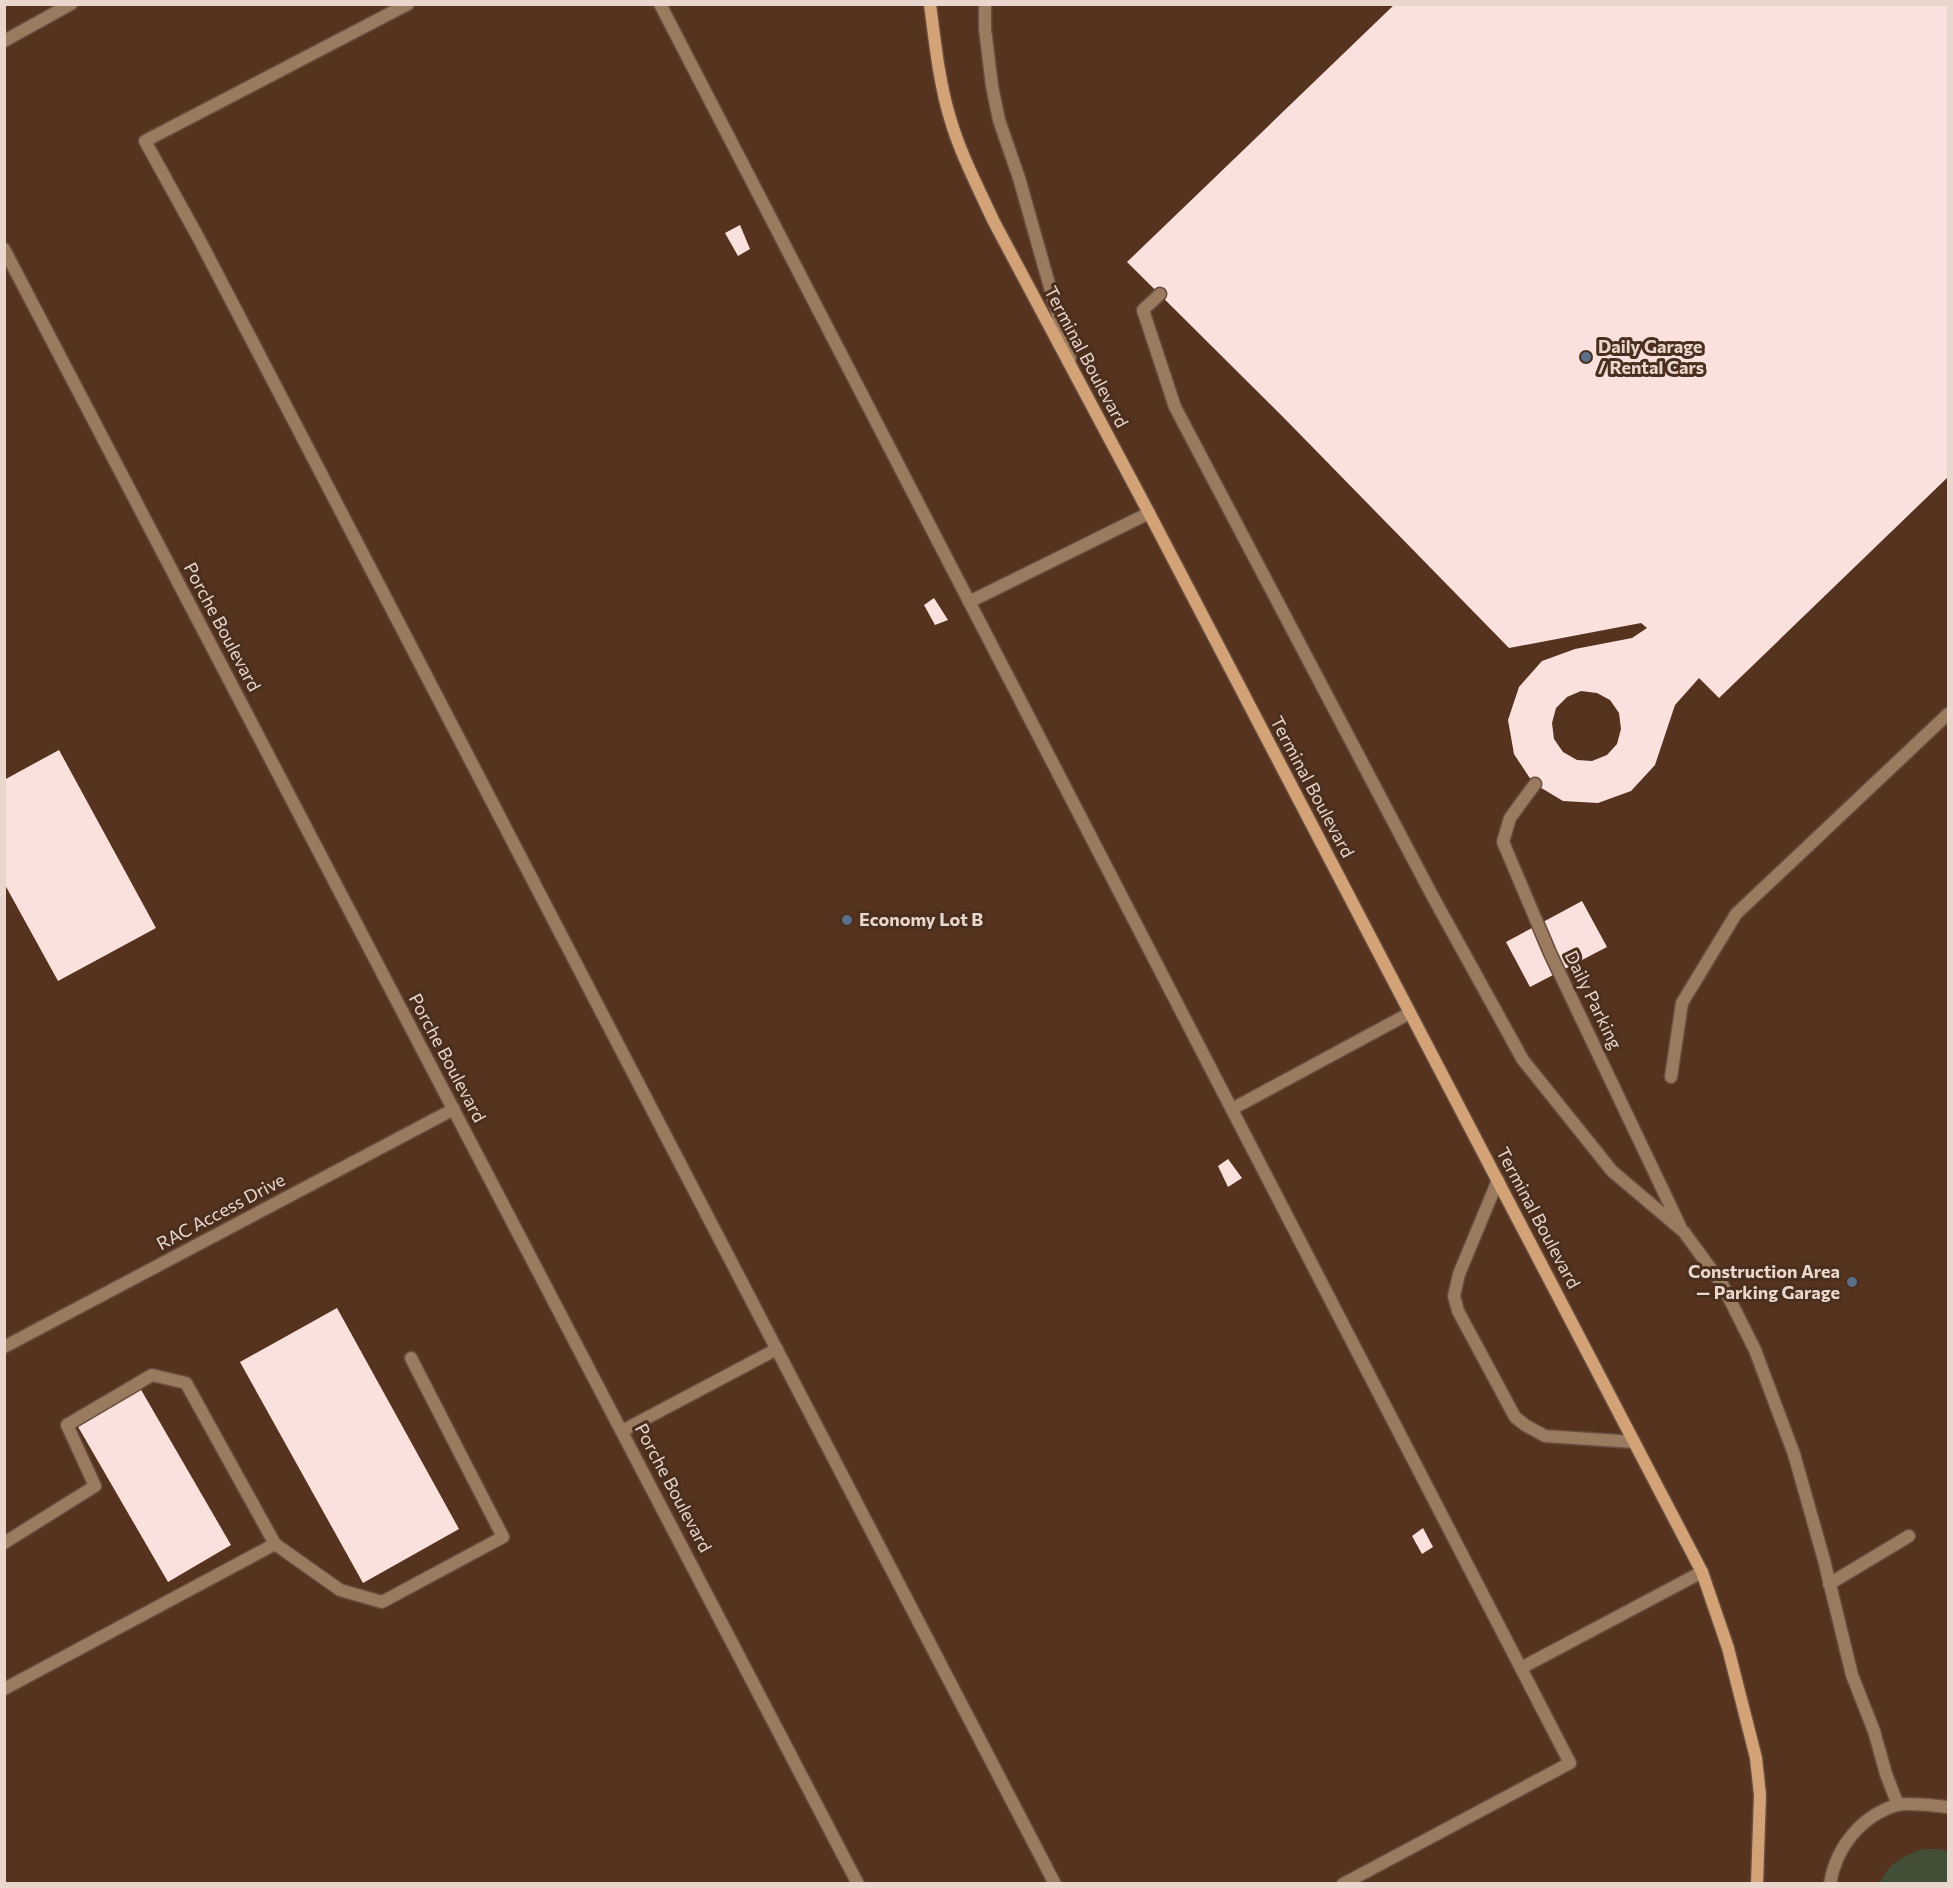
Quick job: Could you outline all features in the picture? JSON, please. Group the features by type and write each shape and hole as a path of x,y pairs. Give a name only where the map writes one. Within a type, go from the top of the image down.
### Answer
{"main road":[{"name":"Terminal Boulevard","path":"930,4 936,50 950,118 972,175 993,220 1149,513 1702,1572 1728,1648 1756,1758 1760,1795 1760,1850 1757,1884"}],"street":[{"path":"4,41 71,4"},
{"path":"408,4 145,141 198,237 1055,1884"},
{"path":"660,4 1570,1763 1342,1884"},
{"path":"985,4 985,29 999,120 1019,178 1074,371"},
{"name":"Porche Boulevard","path":"4,249 858,1884"},
{"path":"1160,294 1143,310 1174,407 1433,897 1523,1060 1612,1172 1684,1232 1722,1284 1755,1350 1794,1454 1811,1511 1852,1675 1874,1731 1886,1774 1898,1805"},
{"path":"969,602 1149,513"},
{"path":"1671,1077 1682,1003 1736,914 1948,714"},
{"name":"Daily Parking","path":"1535,784 1510,818 1503,842 1550,953 1684,1232"},
{"path":"1232,1109 1410,1013"},
{"name":"RAC Access Drive","path":"4,1347 454,1109"},
{"path":"1498,1180 1460,1274 1454,1296 1458,1311 1515,1417 1525,1425 1545,1436 1634,1442"},
{"path":"622,1431 777,1349"},
{"path":"4,1543 95,1486 67,1425 152,1375 186,1383 275,1544 340,1590 382,1602 503,1537 411,1358"},
{"path":"1829,1584 1909,1536"},
{"path":"4,1689 275,1544"},
{"path":"1521,1668 1702,1572"},
{"path":"1830,1884 1833,1866 1847,1839 1870,1817 1898,1805 1948,1807"}],"shaded area":[{"path":"5,5 1948,5 1948,1883 5,1883"}],"green space":[{"path":"1922,1849 1941,1849 1948,1852 1948,1883 1879,1883 1896,1861"}],"building":[{"name":"Daily Garage / Rental Cars","path":"1395,4 1948,4 1948,477 1719,698 1699,678 1675,705 1655,765 1631,791 1598,803 1563,801 1533,783 1514,754 1508,720 1519,687 1542,661 1575,649 1632,638 1647,628 1641,623 1509,648 1286,420 1127,262","holes":["1581,691 1597,693 1610,700 1619,713 1621,729 1617,744 1607,755 1592,761 1577,760 1563,752 1554,739 1552,723 1556,708 1567,697"]},
{"path":"740,225 750,249 738,256 725,233"},
{"path":"934,598 948,620 935,625 924,605"},
{"path":"59,750 156,928 58,981 4,883 4,780"},
{"path":"1582,901 1607,947 1530,987 1506,942"},
{"path":"1228,1159 1242,1178 1228,1187 1218,1166"},
{"path":"337,1308 459,1529 363,1583 240,1362"},
{"path":"140,1388 231,1545 168,1582 77,1425"},
{"path":"1423,1528 1433,1547 1422,1554 1412,1536"}],"place":[{"name":"Daily Garage / Rental Cars","path":"1586,357"},
{"name":"Economy Lot B","path":"847,920"},
{"name":"Construction Area — Parking Garage","path":"1852,1282"}]}
